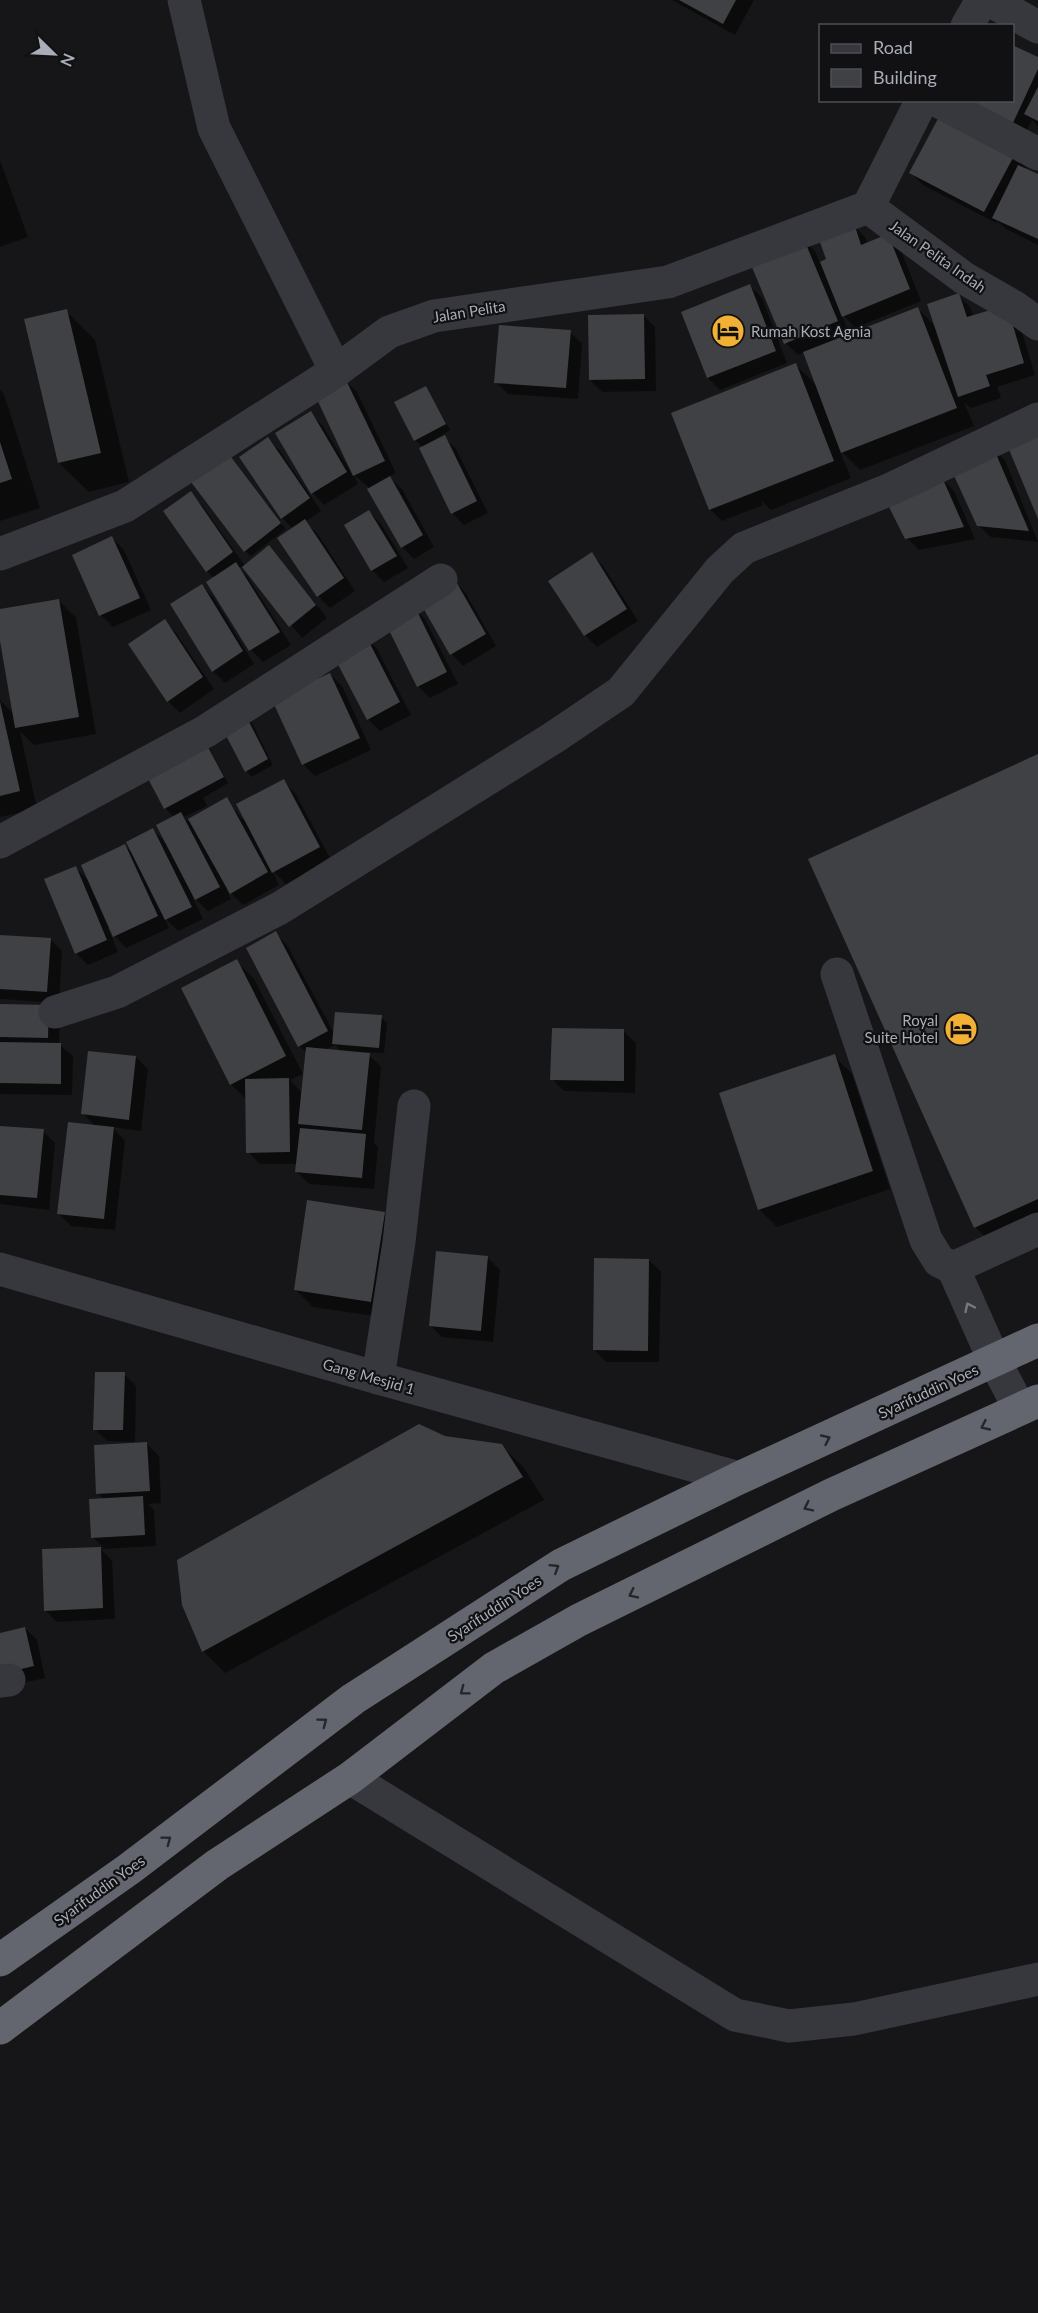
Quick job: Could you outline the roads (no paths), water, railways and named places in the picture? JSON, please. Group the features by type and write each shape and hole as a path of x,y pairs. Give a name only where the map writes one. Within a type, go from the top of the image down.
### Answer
{"highway":[{"name":"Syarifuddin Yoes","path":"0,1960 129,1869 363,1693 561,1564 739,1478 1038,1340"},
{"path":"0,2028 217,1865 350,1778 494,1668 579,1620 831,1496 1029,1405"}],"street":[{"path":"184,0 214,128 336,371"},
{"path":"968,24 982,0"},
{"path":"989,0 1038,27"},
{"path":"868,207 921,102"},
{"path":"940,102 1038,154"},
{"name":"Jalan Pelita","path":"0,554 125,506 336,371 389,332 412,322 434,316 668,282 868,207"},
{"name":"Jalan Pelita Indah","path":"868,207 964,278 1016,308 1038,324"},
{"path":"55,1012 117,992 280,908 553,738 627,688 720,570 744,548 891,489 1038,419"},
{"path":"0,842 206,731 441,580"},
{"path":"837,974 926,1240 939,1261 953,1268 994,1360 1029,1405"},
{"path":"378,1378 399,1242 414,1106"},
{"path":"953,1268 1038,1229"},
{"name":"Gang Mesjid 1","path":"0,1269 378,1378 739,1478"},
{"path":"350,1778 735,2015 789,2026 854,2019 1038,1979"}],"place":[{"name":"Rumah Kost Agnia","path":"728,331"},
{"name":"Royal Suite Hotel","path":"961,1029"}]}
